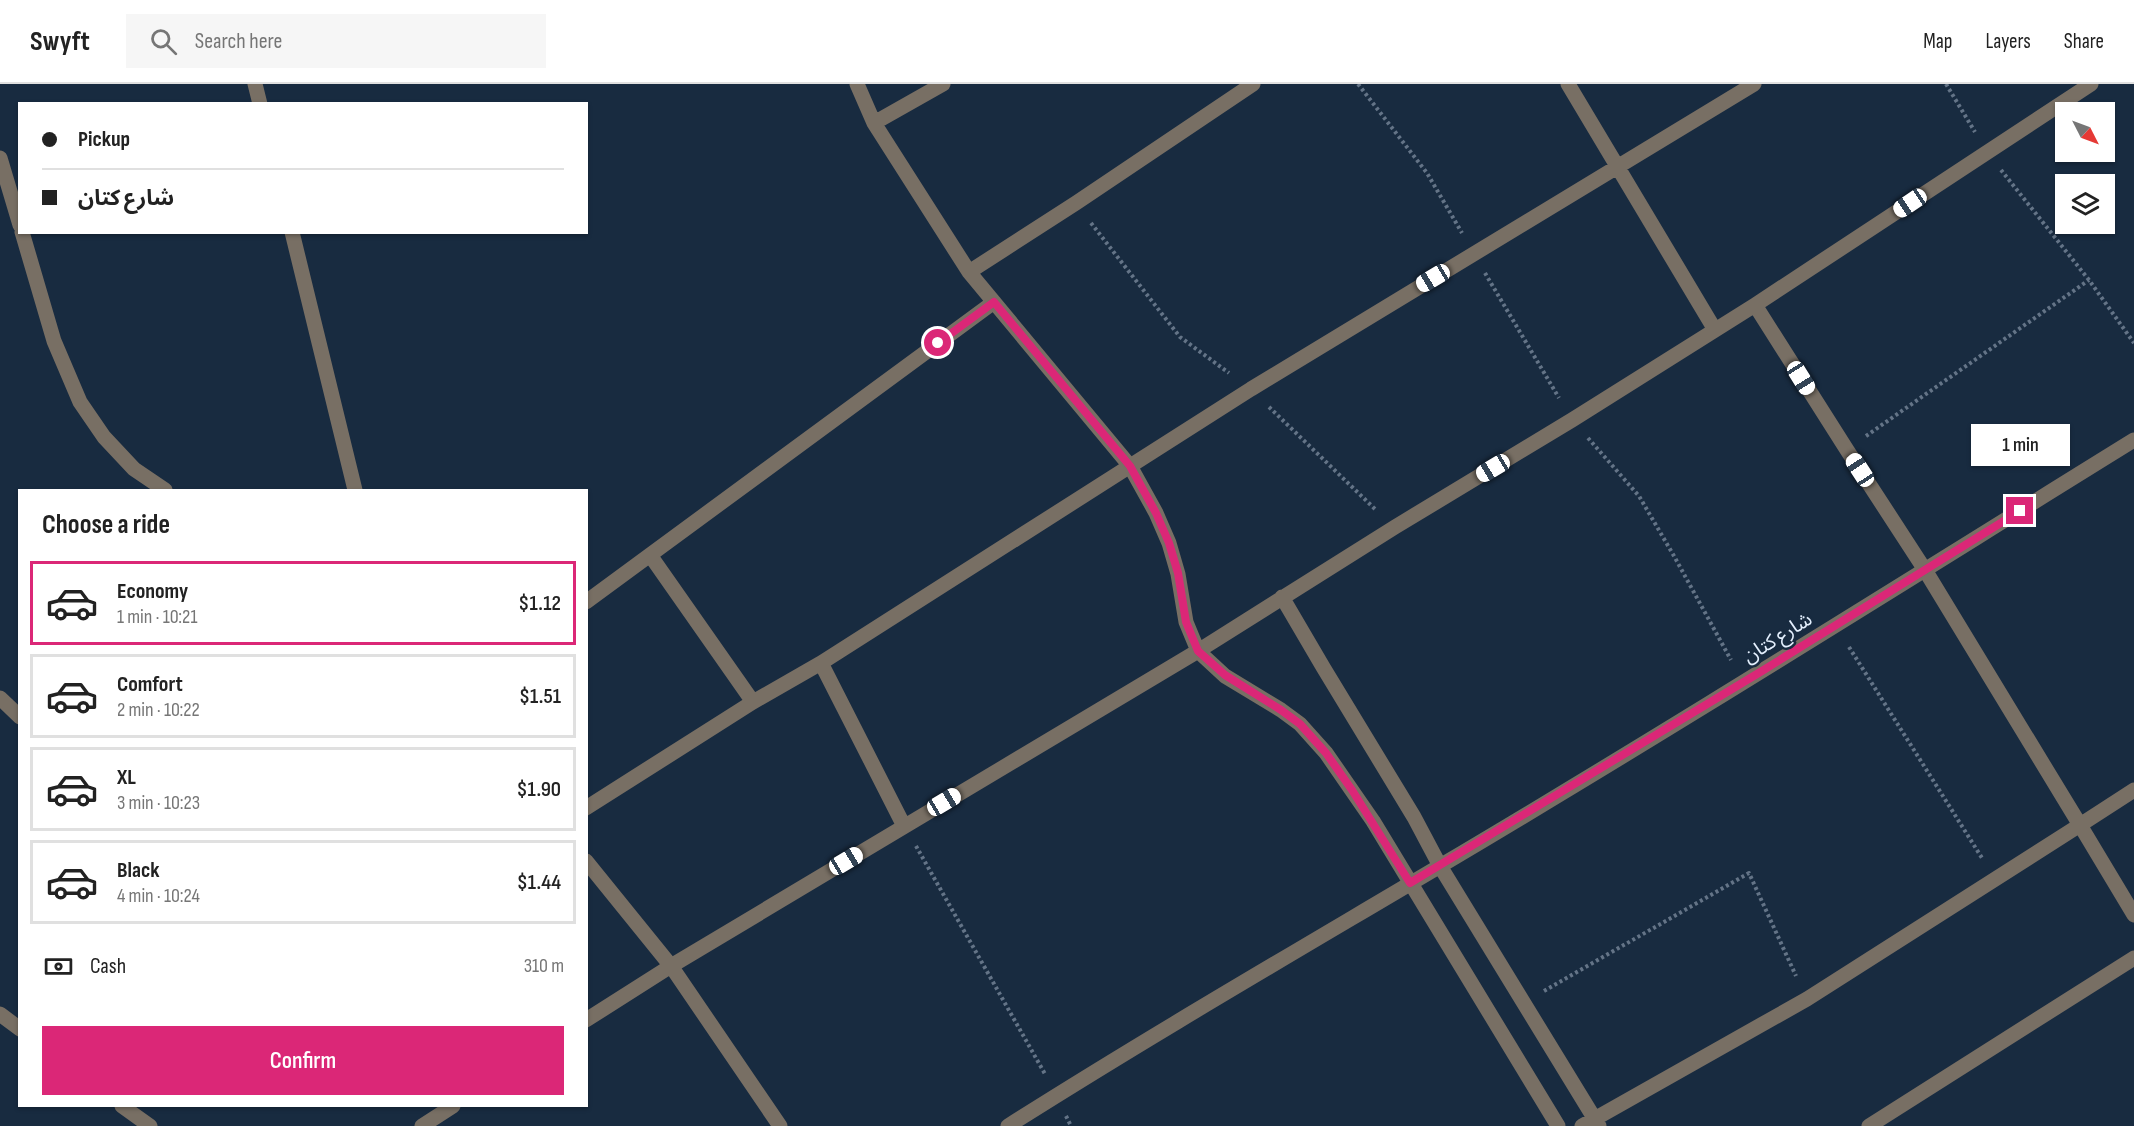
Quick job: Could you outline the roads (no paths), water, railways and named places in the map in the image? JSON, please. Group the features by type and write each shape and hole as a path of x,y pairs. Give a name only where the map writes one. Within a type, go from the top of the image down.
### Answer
{"street":[{"path":"255,84 260,102"},
{"path":"857,84 874,123 969,272 1130,466 1156,513 1169,543 1178,573 1186,622 1198,651 1225,675 1300,724 1326,753 1410,883 1558,1126"},
{"path":"874,123 943,84"},
{"path":"969,272 1253,84"},
{"path":"1568,84 1715,330"},
{"path":"588,807 753,702 821,663 1251,389 1755,84"},
{"path":"588,1019 671,966 1198,651 1282,597 1572,420 1755,305 2091,84"},
{"path":"0,159 18,218"},
{"path":"23,234 54,341 80,402 104,437 134,469 164,489"},
{"path":"292,234 355,489"},
{"path":"588,601 994,302"},
{"path":"1755,305 1925,570 2134,915"},
{"name":"شارع كتان","path":"1008,1126 1743,682 2134,440"},
{"path":"650,555 753,702"},
{"path":"1282,597 1414,817 1440,866 1524,1003 1592,1124 1807,999 2134,790"},
{"path":"821,663 904,826"},
{"path":"0,698 18,715"},
{"path":"588,863 671,966 780,1126"},
{"path":"1869,1126 2134,958"},
{"path":"0,1014 18,1028"},
{"path":"123,1107 150,1126"},
{"path":"422,1126 451,1107"}]}
